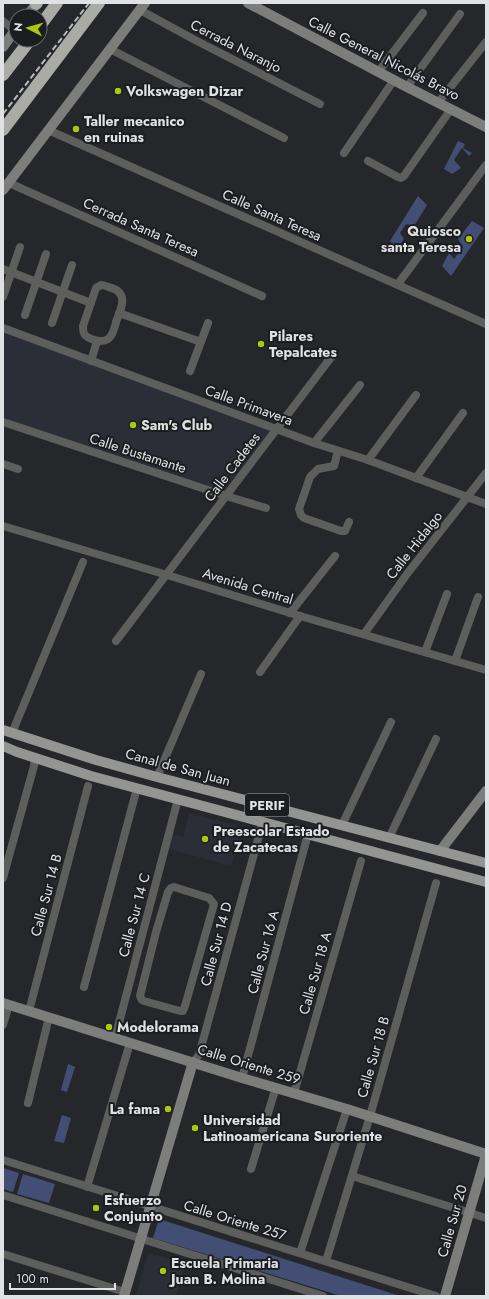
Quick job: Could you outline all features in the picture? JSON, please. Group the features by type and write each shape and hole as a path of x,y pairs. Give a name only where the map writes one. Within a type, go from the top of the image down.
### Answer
{"highway":[{"path":"48,16 58,3"},
{"path":"3,130 99,3"},
{"path":"3,75 24,48"}],"main road":[{"name":"Canal de San Juan","path":"8,731 96,760 157,777 486,863"},
{"name":"PERIF","path":"3,746 91,776 178,799 262,826 308,834 486,882"}],"street":[{"name":"Calle General Nicolás Bravo","path":"248,3 486,127"},
{"path":"6,187 143,6"},
{"name":"Cerrada Naranjo","path":"143,6 195,40 320,104"},
{"path":"379,71 423,13"},
{"path":"407,87 460,14"},
{"path":"438,103 486,42"},
{"path":"110,49 284,138"},
{"path":"344,153 394,80"},
{"path":"368,161 401,178 404,176 451,109"},
{"name":"Calle Santa Teresa","path":"48,130 486,324"},
{"path":"398,284 486,166"},
{"name":"Cerrada Santa Teresa","path":"6,187 262,296"},
{"path":"3,297 7,271 20,247"},
{"path":"25,315 46,254"},
{"path":"52,323 72,264"},
{"path":"7,271 91,303"},
{"path":"103,285 120,292 123,296 112,335 108,339 97,341 86,336 83,331 84,322 91,303 97,287 103,285"},
{"path":"119,313 201,342"},
{"path":"190,371 208,323"},
{"name":"Calle Primavera","path":"3,328 314,443 368,460 486,504"},
{"path":"90,361 97,341"},
{"name":"Calle Cadetes","path":"116,641 332,356"},
{"path":"314,443 360,385"},
{"path":"368,460 416,395"},
{"path":"416,478 463,413"},
{"name":"Calle Bustamante","path":"3,422 266,508"},
{"path":"338,451 334,466 318,469 310,477 300,506 300,512 304,518 341,531 345,531 349,522"},
{"path":"3,464 18,469"},
{"name":"Calle Hidalgo","path":"364,634 407,574 486,474"},
{"name":"Avenida Central","path":"3,526 300,616 486,670"},
{"path":"290,613 335,556"},
{"path":"8,731 83,562"},
{"path":"425,652 447,594"},
{"path":"455,661 478,597"},
{"path":"260,672 300,616"},
{"path":"157,777 201,674"},
{"path":"342,825 391,722"},
{"path":"389,838 436,738"},
{"path":"3,751 17,752"},
{"path":"3,878 34,766 35,757"},
{"name":"Calle Sur 14 B","path":"29,1011 88,786"},
{"path":"84,987 137,788"},
{"path":"440,851 486,791"},
{"name":"Calle Sur 14 C","path":"115,1038 178,799"},
{"name":"Calle Sur 14 D","path":"193,1062 199,1056 262,826"},
{"name":"Calle Sur 16 A","path":"242,1078 308,834"},
{"name":"Calle Sur 18 A","path":"294,1093 361,861"},
{"name":"Calle Sur 18 B","path":"326,1261 370,1116 436,883"},
{"path":"177,887 209,898 213,902 214,907 183,1010 178,1011 144,1001 140,998 156,932 168,892 171,888 177,887"},
{"path":"144,928 156,932"},
{"path":"3,1025 6,1004"},
{"name":"Calle Oriente 259","path":"6,1004 242,1078 370,1116 486,1154"},
{"path":"28,1103 49,1017"},
{"path":"87,1187 130,1043"},
{"path":"3,1254 125,1294 193,1062"},
{"path":"251,1169 276,1087"},
{"path":"300,1253 347,1109"},
{"name":"Calle Sur 20","path":"445,1296 486,1154"},
{"name":"Calle Oriente 257","path":"3,1160 326,1261 409,1292 436,1296"},
{"path":"352,1176 486,1218"},
{"path":"3,1195 323,1296"}],"shaded area":[{"path":"458,141 465,144 463,148 472,153 469,156 462,148 454,160 461,168 452,174 444,169"},
{"path":"418,196 427,205 414,226 406,224 400,233 404,239 397,249 390,241"},
{"path":"472,221 484,228 451,276 442,266 449,253 454,259 463,247 458,239"},
{"path":"3,332 272,430 224,492 3,419"},
{"name":"Preescolar Estado de Zacatecas","path":"189,813 241,827 231,866 169,849 173,834 183,837"},
{"path":"68,1064 75,1067 67,1092 61,1090"},
{"path":"62,1115 71,1118 64,1143 54,1141"},
{"path":"3,1168 19,1173 13,1192 3,1189"},
{"path":"23,1174 55,1184 49,1203 17,1194"},
{"path":"159,1219 400,1296 341,1296 153,1238"},
{"name":"Escuela Primaria Juan B. Molina","path":"148,1253 186,1263 176,1296 136,1296"}],"railway":[{"path":"3,114 89,3"}],"place":[{"name":"Volkswagen Dizar","path":"118,91"},
{"name":"Taller mecanico en ruinas","path":"76,129"},
{"name":"Quiosco santa Teresa","path":"469,239"},
{"name":"Pilares Tepalcates","path":"261,344"},
{"name":"Sam's Club","path":"133,425"},
{"name":"Preescolar Estado de Zacatecas","path":"205,839"},
{"name":"Modelorama","path":"109,1027"},
{"name":"La fama","path":"168,1109"},
{"name":"Universidad Latinoamericana Suroriente","path":"195,1128"},
{"name":"Esfuerzo Conjunto","path":"96,1208"},
{"name":"Escuela Primaria Juan B. Molina","path":"163,1271"}]}
